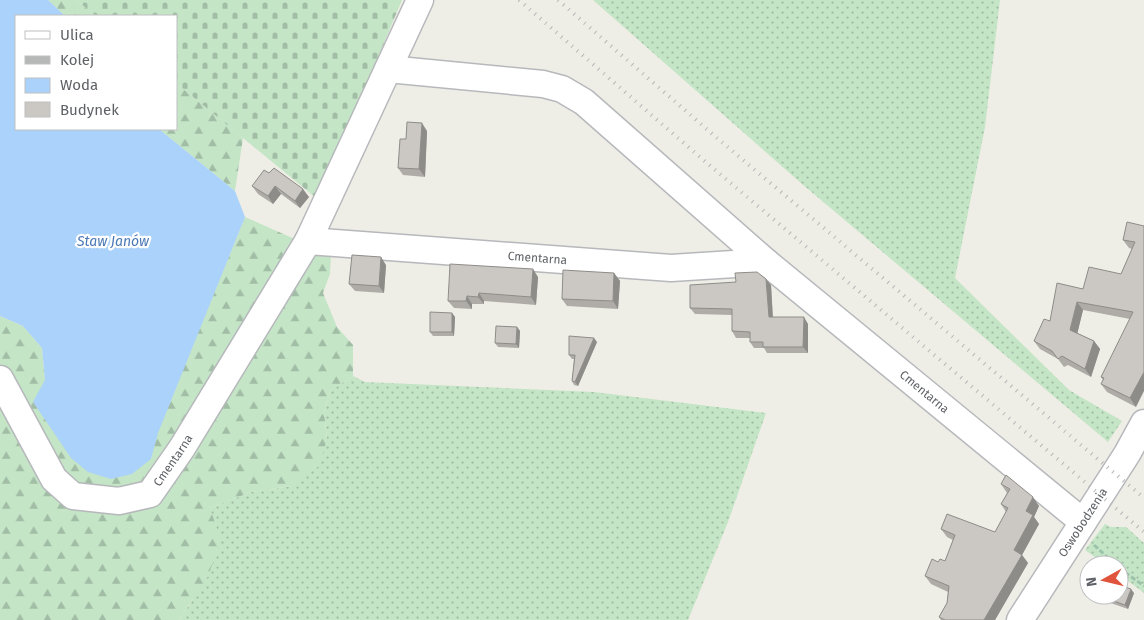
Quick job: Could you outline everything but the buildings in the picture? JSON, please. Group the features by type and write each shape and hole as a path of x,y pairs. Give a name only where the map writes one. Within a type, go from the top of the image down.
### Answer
{"street":[{"name":"Cmentarna","path":"0,379 54,479 73,496 119,501 150,494 182,448 308,241 420,0"},
{"name":"Cmentarna","path":"388,69 543,84 562,89 584,102 766,262 1080,526"},
{"name":"Cmentarna","path":"308,241 671,268 766,262"},
{"name":"Oswobodzenia","path":"1020,620 1127,454 1144,423"}],"path":[{"path":"1080,526 1107,555"},
{"path":"1129,575 1144,586"}],"green space":[{"path":"48,0 76,0 95,15 64,15"},
{"path":"76,0 402,0 371,74 371,84 316,198 178,85 178,15 95,15"},
{"path":"593,0 1000,0 985,127 955,278 1069,390 1122,421 1108,442 802,184"},
{"path":"178,85 243,138 235,191 160,130 178,130"},
{"path":"245,217 331,255 330,274 323,293 337,327 353,345 353,376 331,390 324,412 327,439 319,466 292,486 251,492 210,508 221,541 208,576 179,620 0,620 0,316 23,326 42,348 45,380 151,459 157,433"},
{"path":"353,376 365,382 594,392 766,413 728,522 688,620 179,620 193,599 210,508 251,492 292,486 327,439 324,412 331,390"},
{"path":"1105,524 1111,527 1126,527 1144,543 1144,593 1129,582 1129,555 1092,555 1085,550"}],"water":[{"name":"Staw Janów","path":"0,0 48,0 64,15 15,15 15,130 160,130 235,191 245,217 158,433 151,459 132,474 111,479 88,472 71,458 33,402 45,380 42,348 23,326 0,316"}],"railway":[{"path":"519,0 701,158 1144,532"},
{"path":"558,0 717,138 1144,498"}]}
